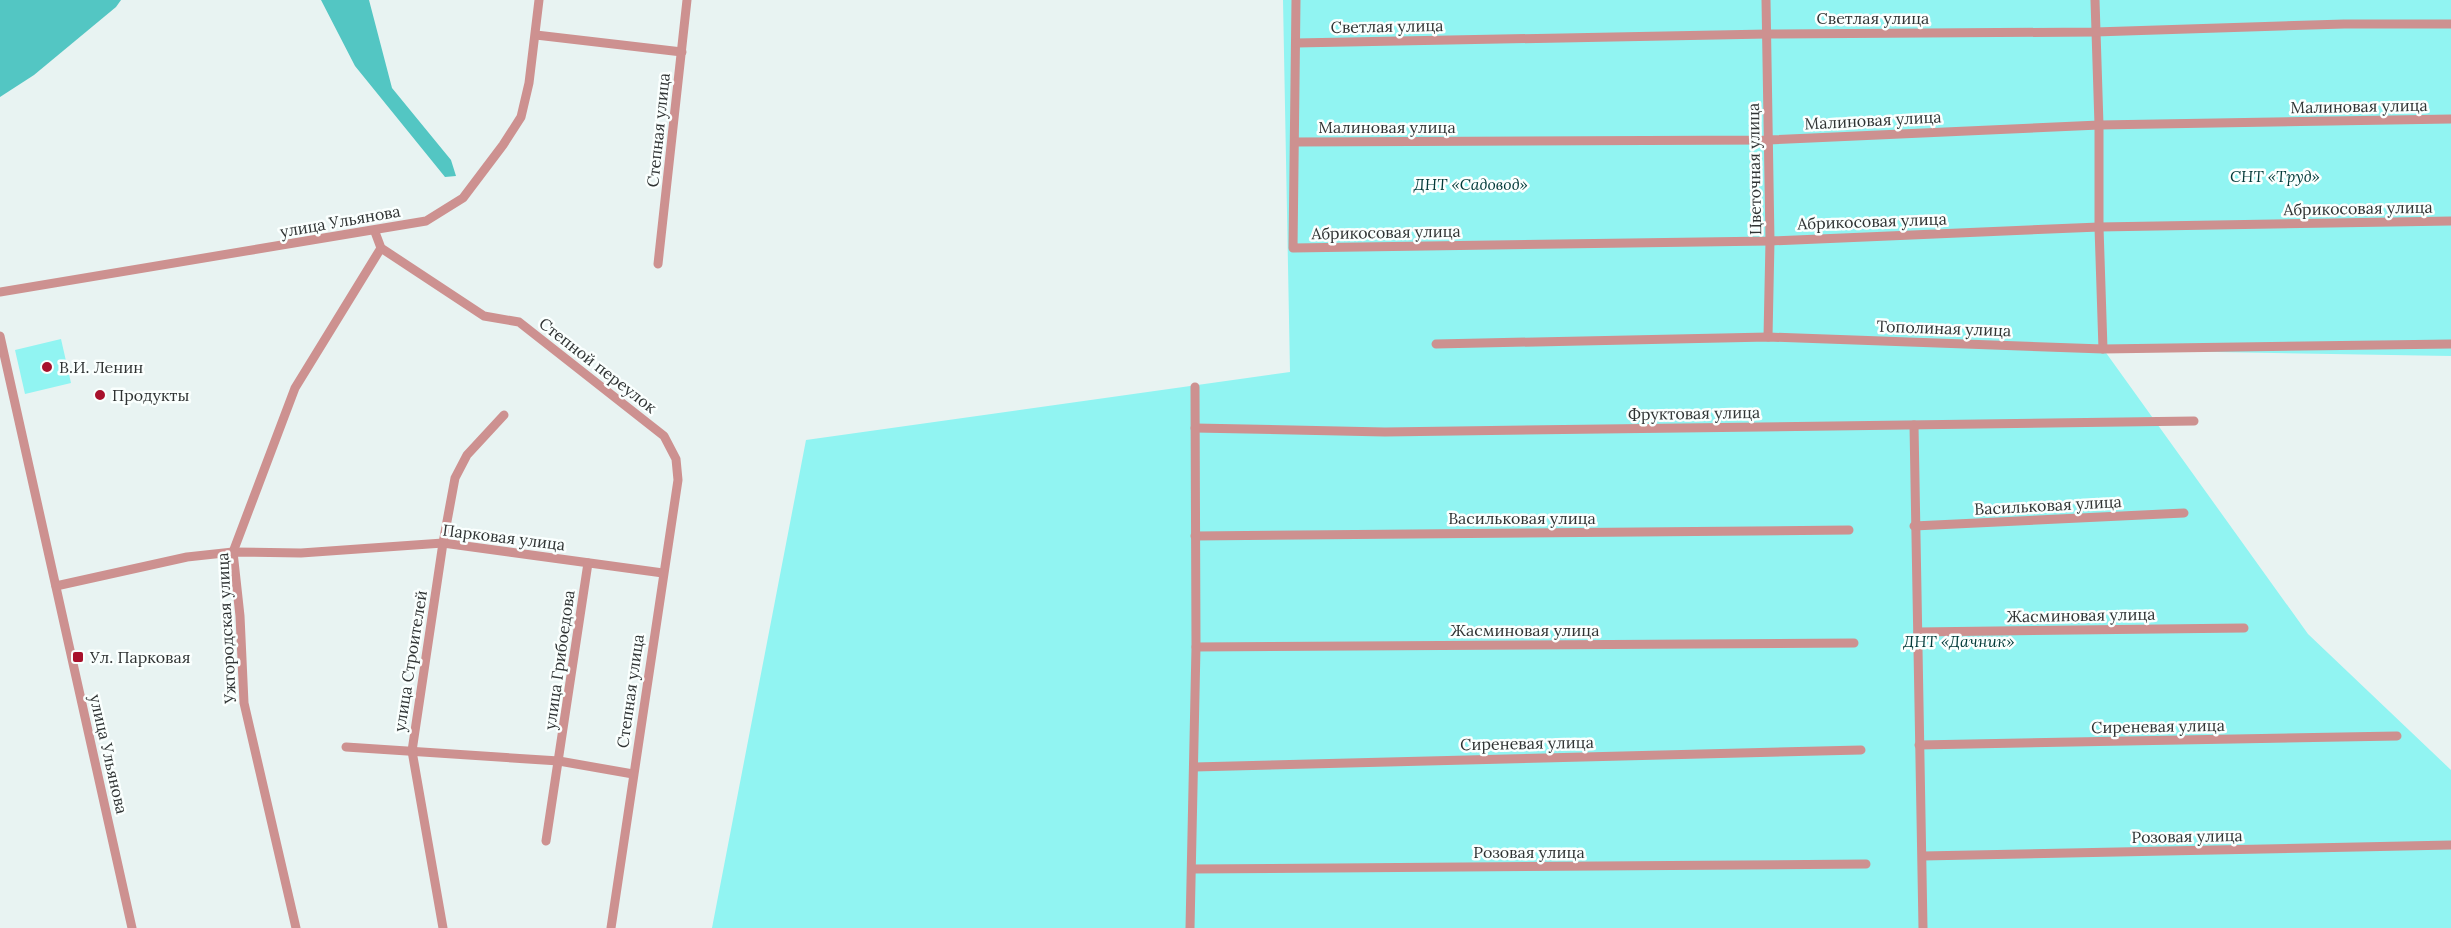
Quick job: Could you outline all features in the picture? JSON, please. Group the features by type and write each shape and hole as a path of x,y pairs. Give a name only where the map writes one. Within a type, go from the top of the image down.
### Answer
{"street":[{"name":"улица Ульянова","path":"0,292 375,232 426,221 463,198 521,117 529,83 539,0"},
{"name":"Степная улица","path":"658,264 687,0"},
{"path":"1296,0 1296,142"},
{"name":"Цветочная улица","path":"1766,0 1770,241 1768,337"},
{"path":"2095,0 2099,125 2098,227 2103,349"},
{"name":"Светлая улица","path":"1296,43 1767,34 2095,32 2344,24 2451,24"},
{"path":"536,35 682,52"},
{"name":"Малиновая улица","path":"1296,142 1768,140 2099,125 2451,119"},
{"name":"Абрикосовая улица","path":"1296,142 1293,248 1770,241 2098,227 2451,221"},
{"path":"375,232 381,248"},
{"name":"Степной переулок","path":"381,248 484,316 519,322 664,436 676,459"},
{"name":"Ужгородская улица","path":"296,928 244,703 240,616 233,552 295,388 381,248"},
{"name":"улица Ульянова","path":"0,336 132,928"},
{"name":"Тополиная улица","path":"1436,344 1768,337 2103,349 2451,344"},
{"path":"1190,928 1196,647 1194,428 1196,387"},
{"name":"улица Строителей","path":"442,928 412,751 455,478 467,455 504,415"},
{"name":"Фруктовая улица","path":"1194,428 1385,432 2194,421"},
{"path":"1914,425 1914,526 1923,928"},
{"name":"Степная улица","path":"611,928 678,480 676,459"},
{"name":"Васильковая улица","path":"1914,526 2184,513"},
{"name":"Васильковая улица","path":"1196,536 1849,530"},
{"name":"Парковая улица","path":"233,552 301,553 443,543 663,573"},
{"path":"56,586 187,557 233,552"},
{"name":"улица Грибоедова","path":"546,841 588,563"},
{"name":"Жасминовая улица","path":"1918,632 2244,628"},
{"name":"Жасминовая улица","path":"1196,647 1854,643"},
{"name":"Сиреневая улица","path":"1919,746 2397,736"},
{"path":"346,747 559,761 633,774"},
{"name":"Сиреневая улица","path":"1194,767 1861,750"},
{"name":"Розовая улица","path":"1923,856 2451,845"},
{"name":"Розовая улица","path":"1192,869 1866,864"}],"green space":[{"name":"ДНТ «Дачник»","path":"1283,0 2451,0 2451,356 2104,350 2308,634 2451,770 2451,928 712,928 806,440 1290,372"},
{"path":"61,339 71,383 25,394 15,350"}],"shaded area":[{"path":"0,0 121,0 116,7 34,75 0,97"},
{"path":"321,0 369,0 392,88 451,160 456,176 445,177 355,66"}],"place":[{"name":"В.И. Ленин","path":"47,367"},
{"name":"Продукты","path":"100,395"},
{"name":"Ул. Парковая","path":"78,657"}],"park label":[{"name":"СНТ «Труд»","path":"2275,176"},
{"name":"ДНТ «Садовод»","path":"1471,184"}]}
